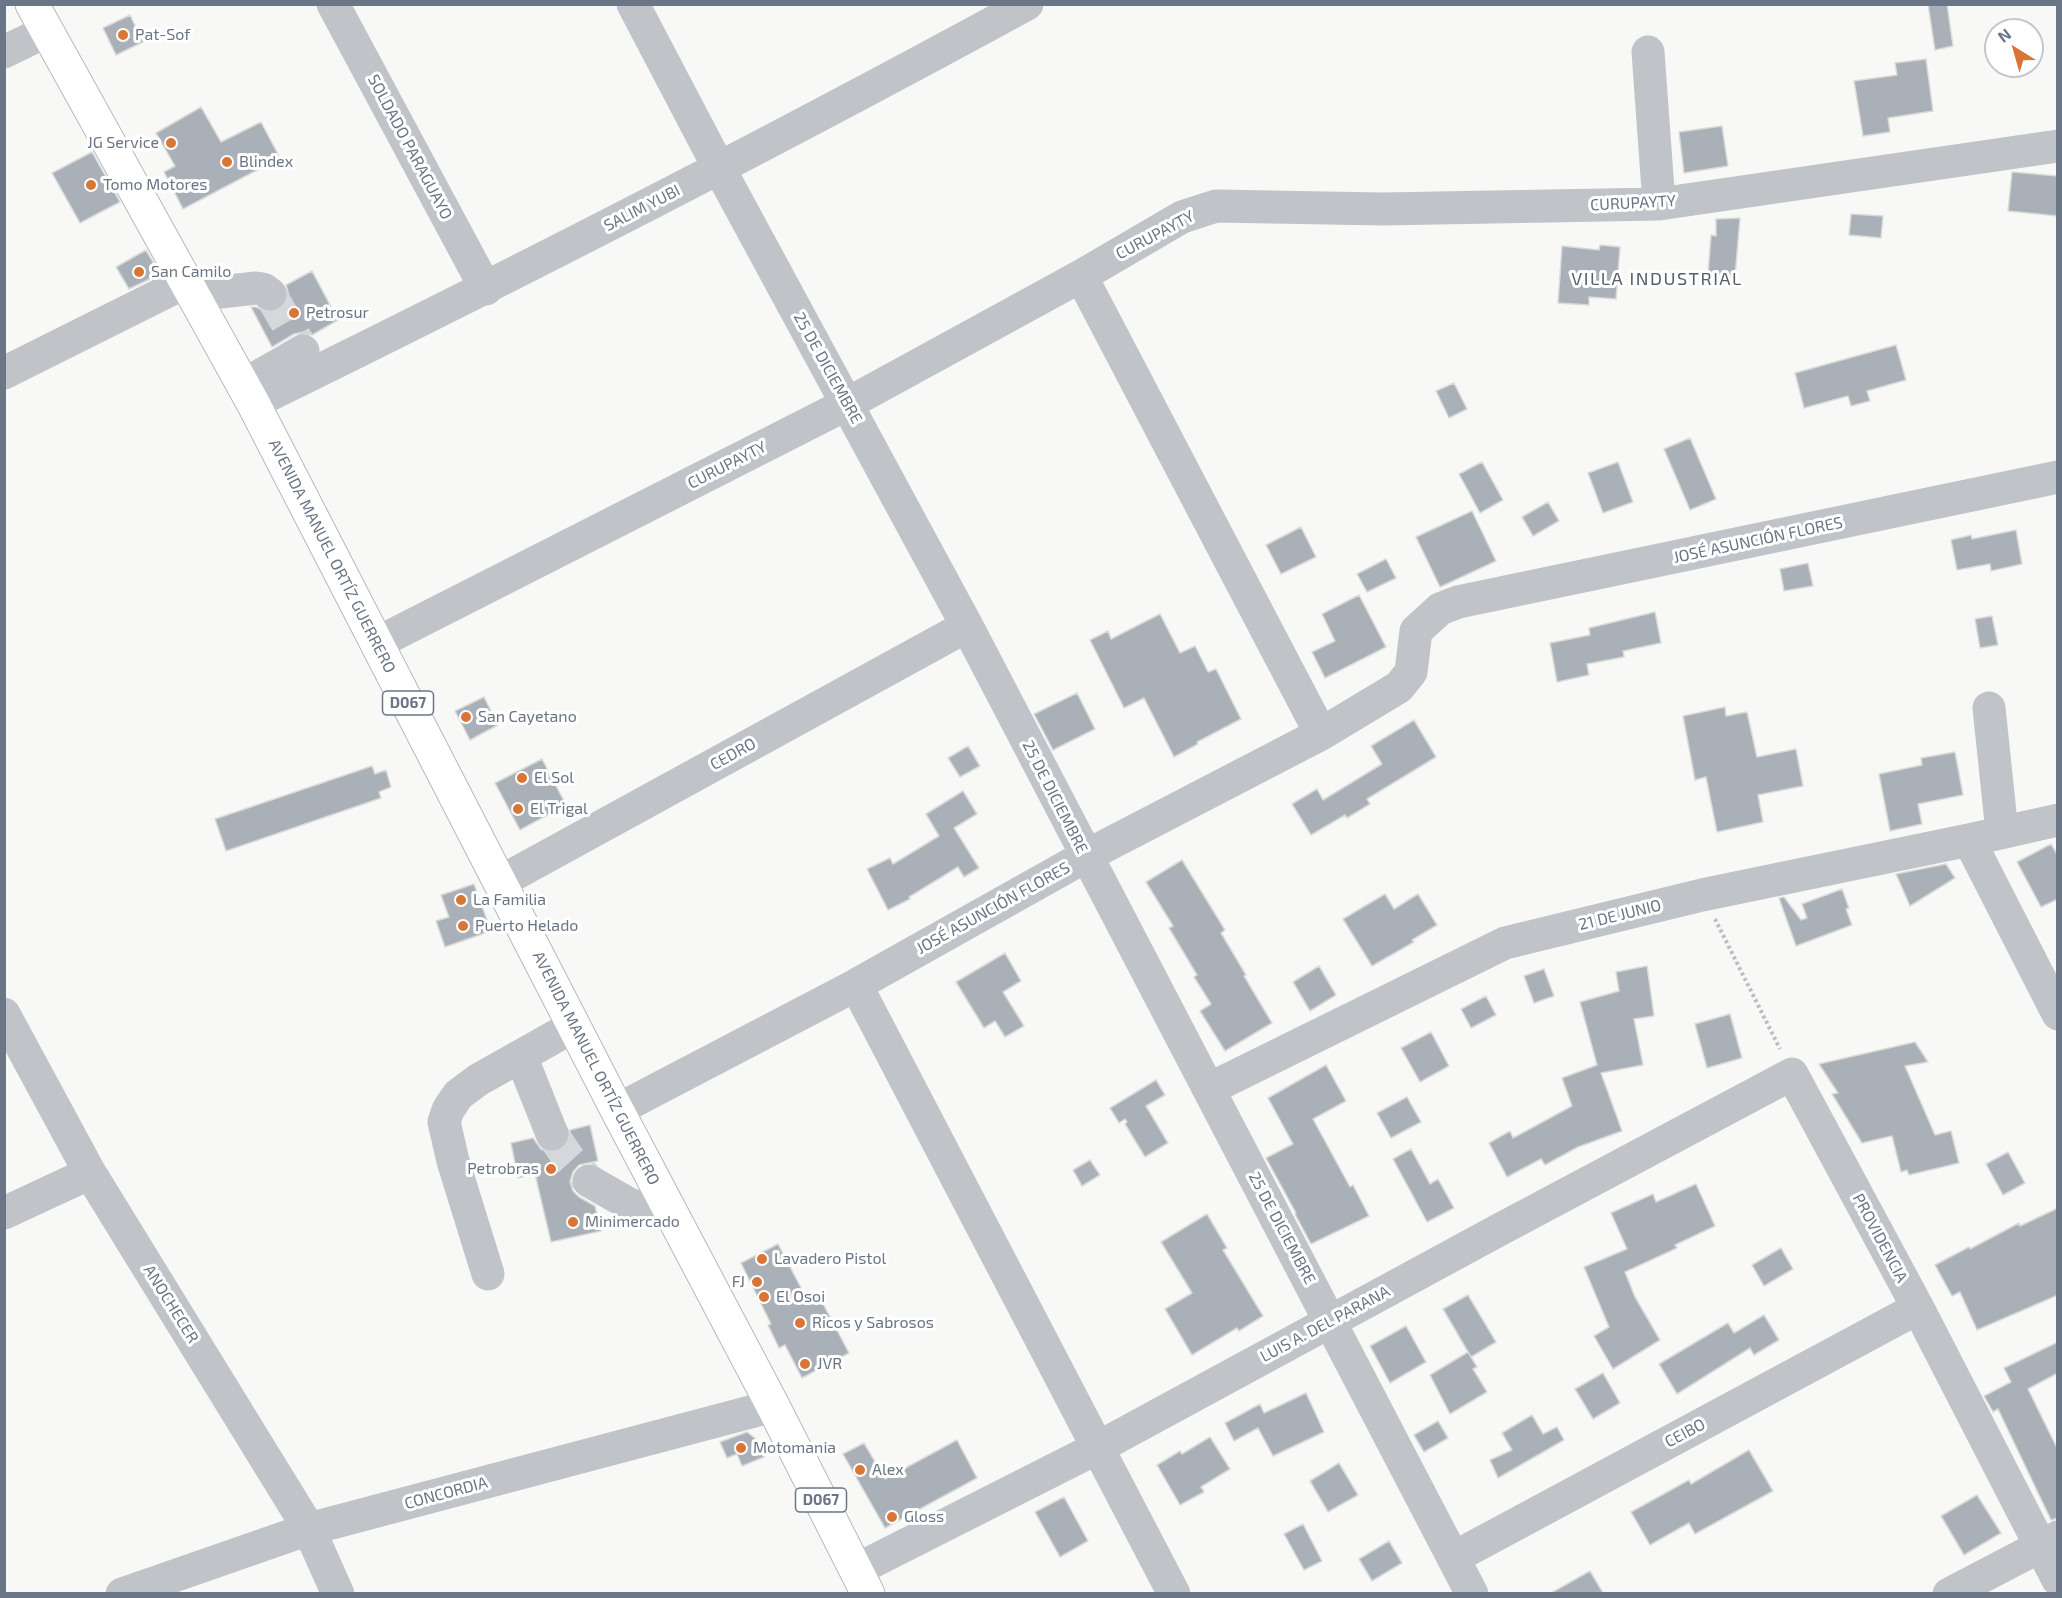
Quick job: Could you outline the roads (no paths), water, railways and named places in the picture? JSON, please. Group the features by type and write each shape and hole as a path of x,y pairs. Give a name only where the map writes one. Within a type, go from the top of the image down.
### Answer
{"main road":[{"name":"AVENIDA MANUEL ORTÍZ GUERRERO","path":"40,18 248,394 862,1582"}],"street":[{"name":"SOLDADO PARAGUAYO","path":"333,4 486,289"},
{"name":"25 DE DICIEMBRE","path":"633,4 719,168 967,626 1472,1593"},
{"name":"SALIM YUBI","path":"248,394 305,356 486,289 1027,4"},
{"path":"4,52 40,18"},
{"path":"1648,52 1659,204"},
{"name":"CURUPAYTY","path":"377,643 847,404 1182,218 1216,206 1382,209 1659,204 2058,146"},
{"path":"1081,276 1321,734"},
{"path":"4,373 190,288 256,288 263,289 270,294"},
{"name":"JOSÉ ASUNCIÓN FLORES","path":"617,1110 856,985 1086,856 1321,734 1399,687 1411,672 1418,628 1440,609 1458,602 2058,477"},
{"name":"CEDRO","path":"500,882 967,626"},
{"path":"1989,708 2002,832"},
{"name":"21 DE JUNIO","path":"1209,1089 1505,943 1702,895 2058,820"},
{"path":"1969,840 2058,1014"},
{"path":"856,985 1174,1593"},
{"name":"ANOCHECER","path":"4,1014 90,1173 309,1529 338,1593"},
{"path":"488,1274 453,1161 444,1122 448,1110 458,1095 478,1080 574,1026"},
{"path":"521,1056 552,1134"},
{"name":"LUIS A. DEL PARANA","path":"862,1582 1099,1446 1792,1074"},
{"name":"PROVIDENCIA","path":"1792,1074 1917,1308 2049,1541 2058,1580"},
{"path":"4,1213 90,1173"},
{"path":"589,1181 631,1205 671,1212"},
{"name":"CEIBO","path":"1453,1558 1917,1308"},
{"name":"CONCORDIA","path":"122,1593 309,1529 773,1407"},
{"path":"1949,1593 2049,1541"}],"tunnel":[{"path":"270,294 298,342"},
{"path":"552,1134 569,1159 589,1181"}],"place":[{"name":"Pat-Sof","path":"123,35"},
{"name":"JG Service","path":"171,143"},
{"name":"Blindex","path":"227,162"},
{"name":"Tomo Motores","path":"91,185"},
{"name":"San Camilo","path":"139,272"},
{"name":"Petrosur","path":"294,313"},
{"name":"San Cayetano","path":"466,717"},
{"name":"El Sol","path":"522,778"},
{"name":"El Trigal","path":"518,809"},
{"name":"La Familia","path":"461,900"},
{"name":"Puerto Helado","path":"463,926"},
{"name":"Petrobras","path":"551,1169"},
{"name":"Minimercado","path":"573,1222"},
{"name":"Lavadero Pistol","path":"762,1259"},
{"name":"FJ","path":"757,1282"},
{"name":"El Osoi","path":"764,1297"},
{"name":"Ricos y Sabrosos","path":"800,1323"},
{"name":"JVR","path":"805,1364"},
{"name":"Motomania","path":"741,1448"},
{"name":"Alex","path":"860,1470"},
{"name":"Gloss","path":"892,1517"}],"district":[{"name":"VILLA INDUSTRIAL","path":"1657,279"}]}
